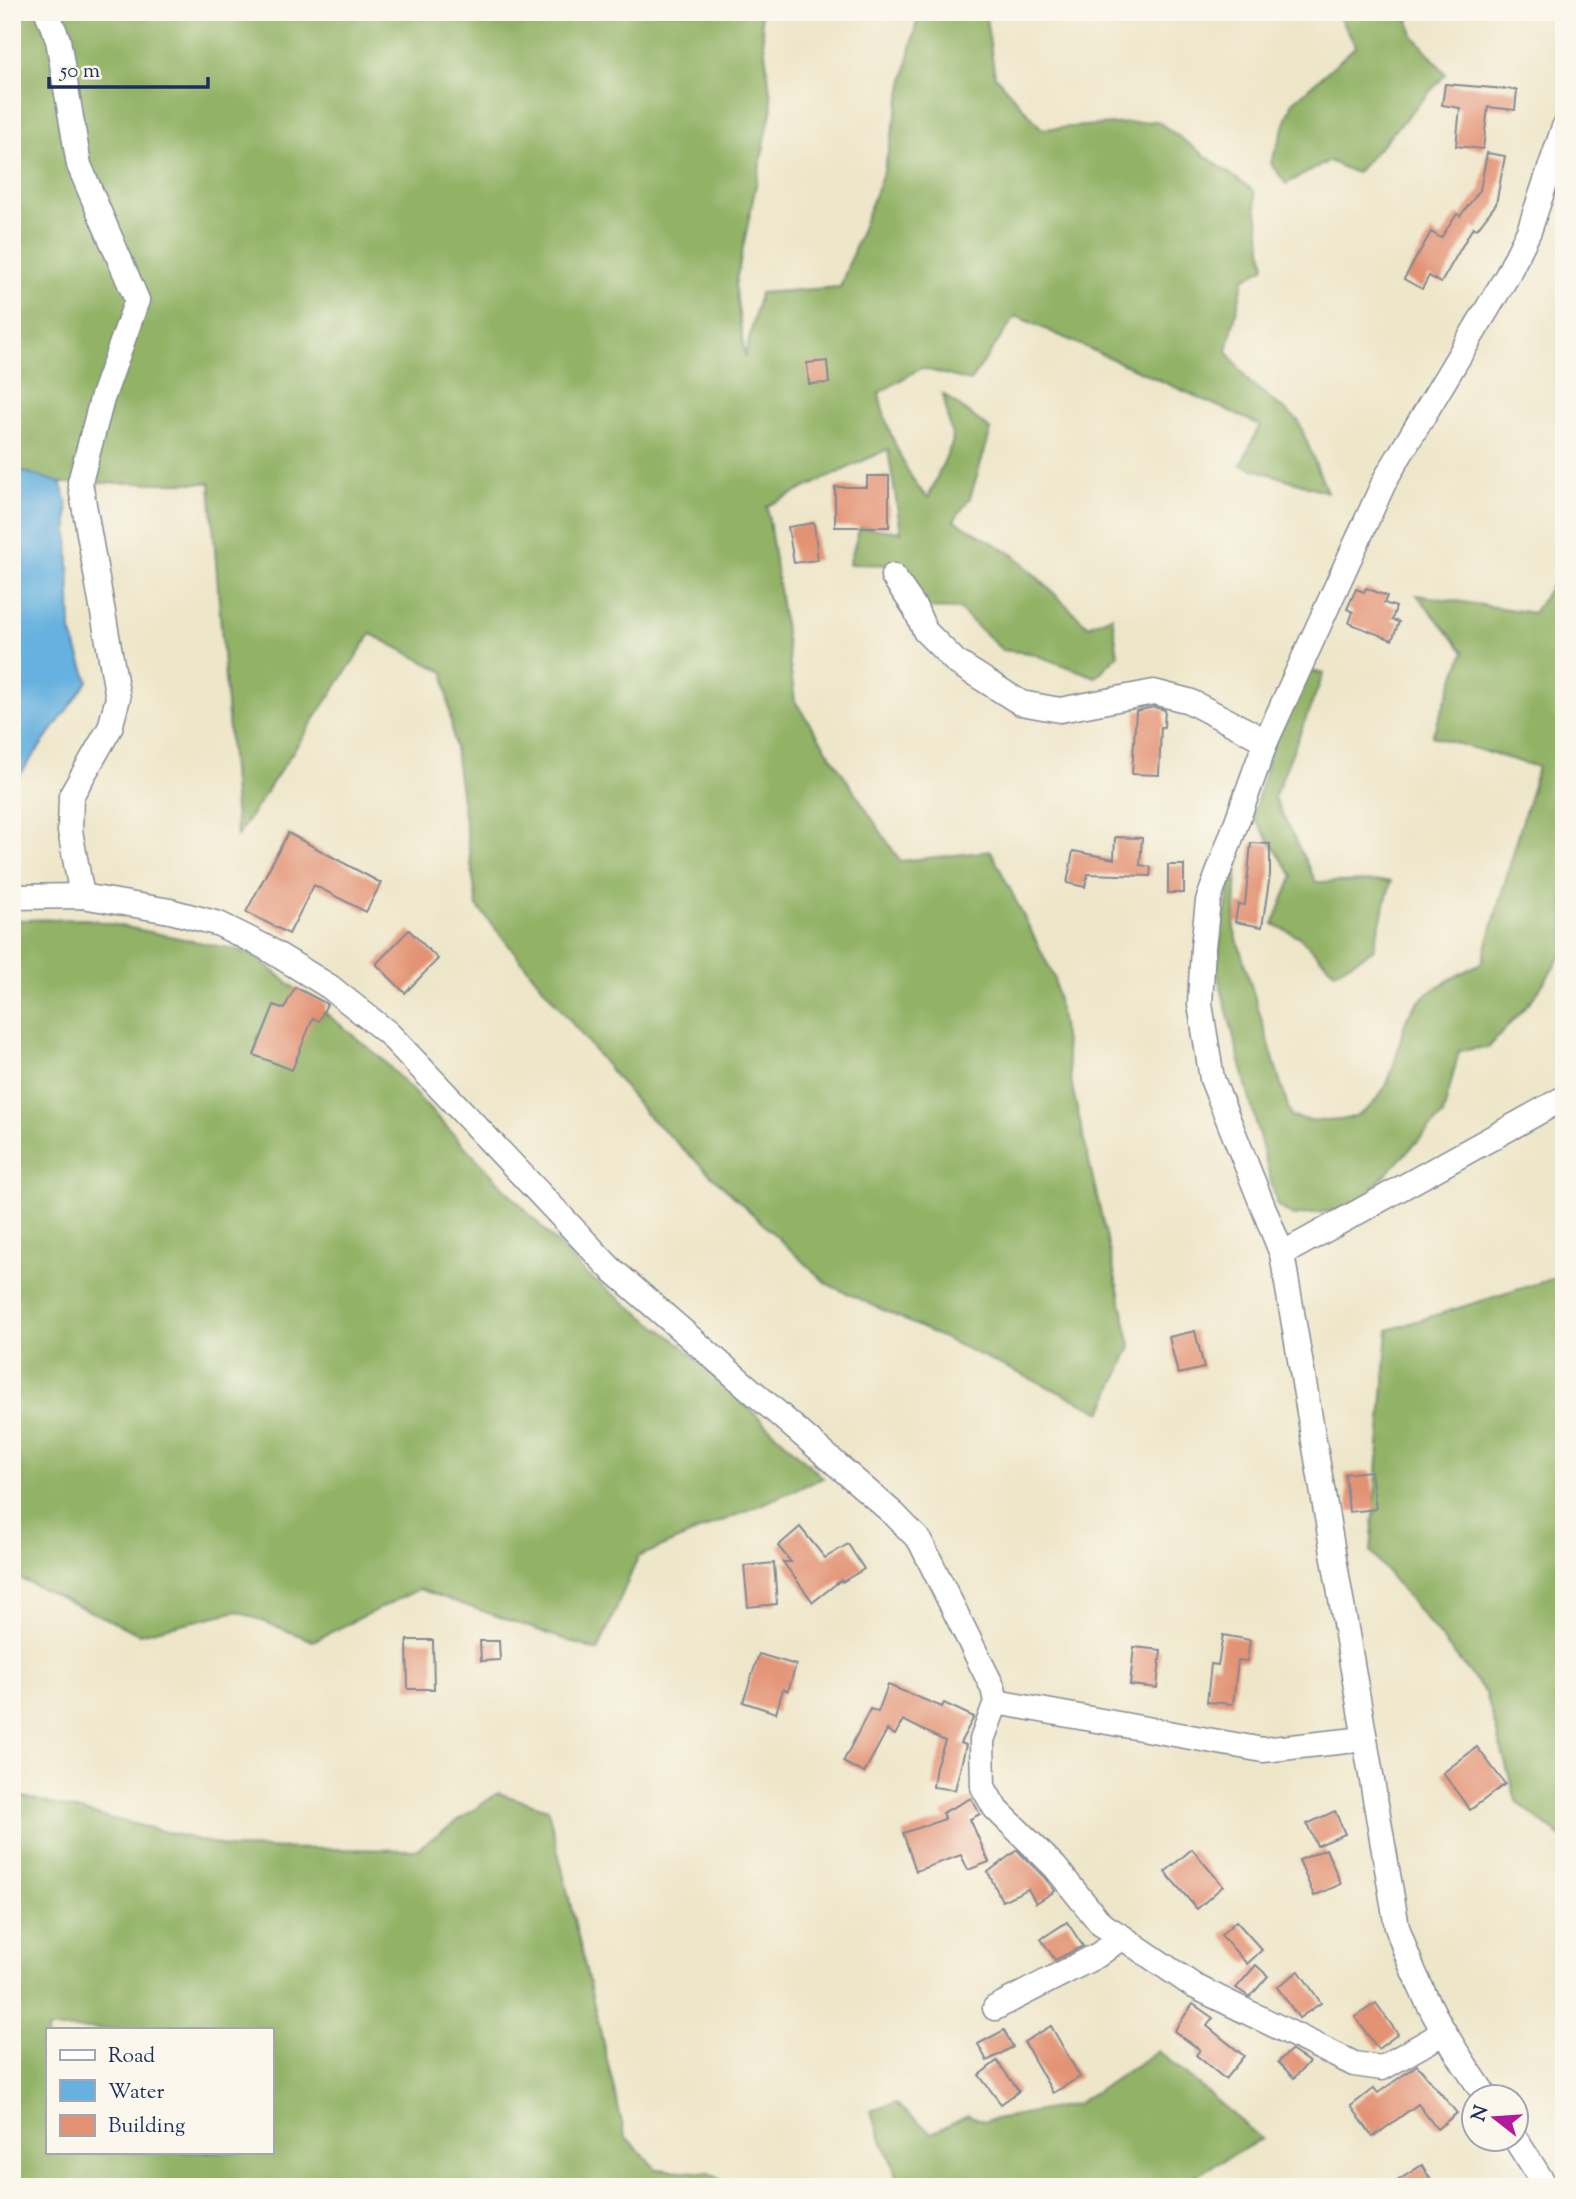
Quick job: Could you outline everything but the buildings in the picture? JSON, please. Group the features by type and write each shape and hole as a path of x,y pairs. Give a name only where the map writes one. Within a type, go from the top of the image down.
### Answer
{"street":[{"path":"47,12 58,40 79,165 137,300 102,399 80,482 118,698 110,727 71,796 70,831 82,896"},
{"path":"1478,2084 1443,2032 1414,1978 1397,1927 1282,1254 1212,1079 1200,1003 1208,901 1266,741 1386,478 1504,280 1529,231 1564,127"},
{"path":"893,576 915,608 925,631 956,662 1021,703 1060,710 1154,692 1189,701 1266,741"},
{"path":"12,897 82,896 170,911 219,924 265,947 330,987 388,1033 609,1267 895,1515 920,1541 993,1688 996,1702 982,1740 983,1787 995,1808 1055,1867 1101,1924 1194,1986 1354,2064 1382,2068 1443,2032"},
{"path":"1282,1254 1564,1098"},
{"path":"996,1702 1263,1750 1364,1740"},
{"path":"995,2008 1098,1955 1122,1937"},
{"path":"1525,2154 1546,2187"}],"green space":[{"path":"12,12 760,12 772,107 735,286 745,357 760,293 840,287 884,170 919,12 985,12 995,76 1042,129 1157,121 1254,191 1265,267 1244,279 1227,351 1249,382 1298,420 1327,492 1241,465 1260,425 1016,316 970,381 921,368 879,393 904,464 928,498 953,441 943,394 991,430 970,498 954,520 1014,555 1088,626 1112,616 1118,655 1096,677 1030,653 1002,650 959,609 915,608 902,565 849,564 860,527 901,532 888,449 767,506 795,701 900,861 991,851 1054,977 1073,1091 1131,1346 1102,1412 827,1284 646,1114 477,906 444,672 371,634 237,836 210,483 60,483 12,468"},
{"path":"1336,12 1406,12 1413,35 1446,74 1356,173 1329,161 1286,184 1271,163 1293,102 1356,46"},
{"path":"1564,567 1564,952 1535,996 1489,1047 1459,1051 1443,1115 1353,1208 1293,1216 1277,1205 1216,968 1239,831 1234,929 1291,1117 1330,1121 1359,1114 1371,1106 1381,1094 1396,1058 1406,1021 1414,1007 1441,984 1482,962 1538,767 1432,736 1464,652 1417,595 1533,613"},
{"path":"1309,671 1324,673 1274,798 1316,882 1391,881 1373,950 1335,972 1298,936 1273,924 1293,876 1253,816 1272,746"},
{"path":"87,919 251,953 380,1057 586,1274 678,1342 823,1478 638,1557 598,1651 419,1589 313,1641 237,1611 139,1634 12,1575 12,920"},
{"path":"1564,1275 1564,1840 1516,1801 1486,1693 1371,1552 1388,1330"},
{"path":"498,1793 548,1809 625,2136 656,2169 709,2173 734,2187 12,2187 12,1794 231,1848 415,1850"},
{"path":"1158,2051 1262,2139 1175,2187 902,2187 870,2111 895,2103 932,2133 968,2115 985,2121 1077,2104"}],"water":[{"path":"12,468 60,483 67,502 71,631 88,681 12,785"}]}
